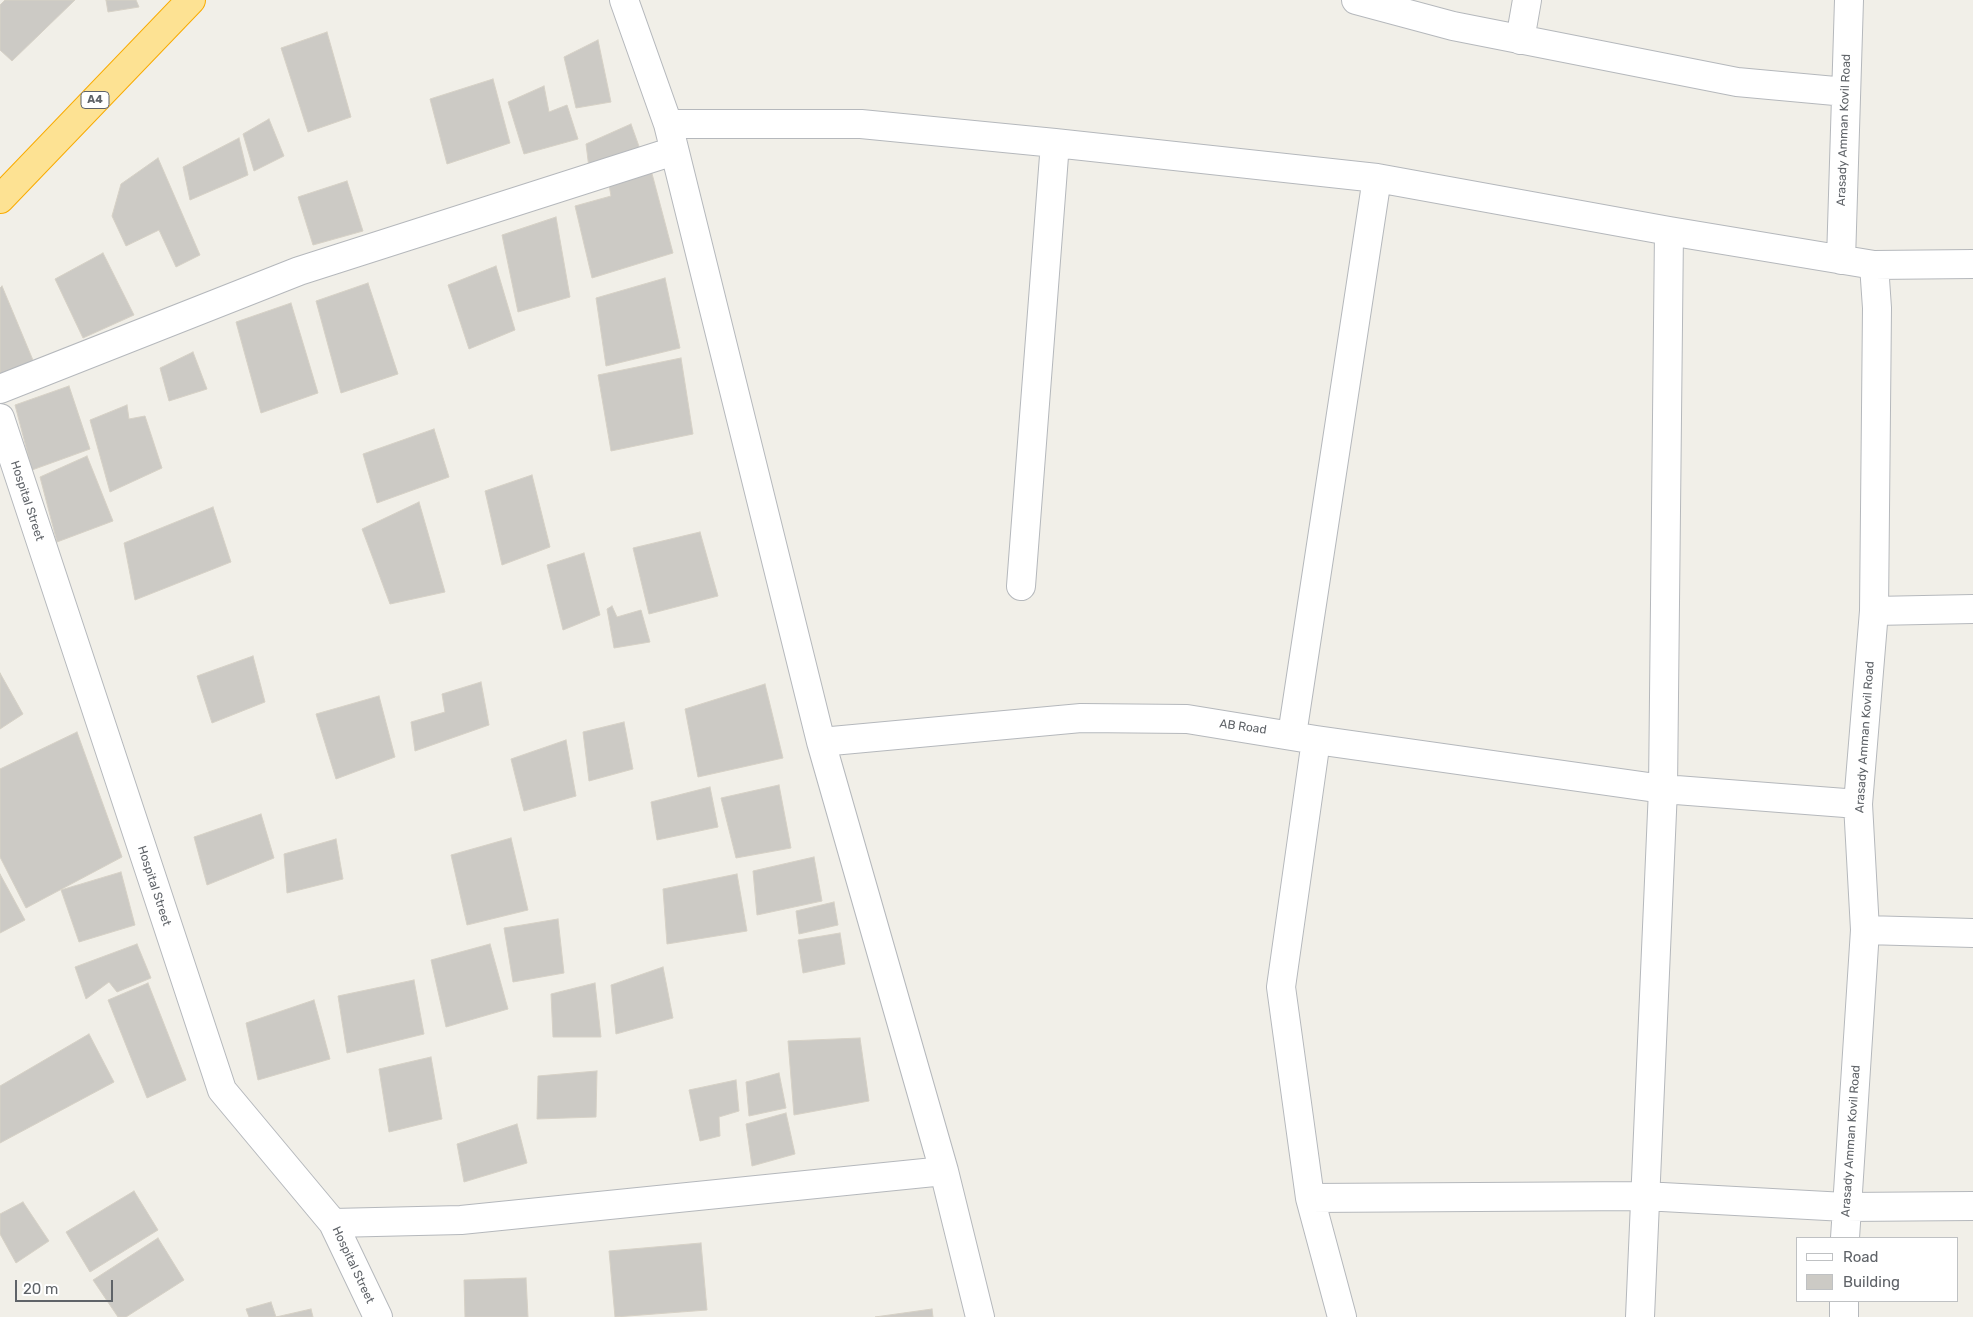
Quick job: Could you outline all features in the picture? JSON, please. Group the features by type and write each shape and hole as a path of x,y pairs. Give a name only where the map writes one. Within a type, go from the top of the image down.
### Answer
{"highway":[{"name":"A4","path":"0,199 191,0"}],"street":[{"path":"624,0 668,124 821,742 944,1171 980,1317"},
{"path":"1356,0 1453,26 1737,82 1846,92"},
{"path":"1520,40 1527,0"},
{"name":"Arasady Amman Kovil Road","path":"1840,260 1849,0"},
{"path":"668,124 861,124 1055,143 1377,178 1669,231 1874,265 1973,264"},
{"path":"1022,586 1055,143"},
{"path":"0,389 299,271 674,151"},
{"path":"1342,1317 1310,1198 1281,986 1304,738 1377,178"},
{"path":"1640,1317 1663,788 1669,231"},
{"name":"Arasady Amman Kovil Road","path":"1845,1237 1845,1207 1865,930 1858,804 1874,611 1877,308 1874,265"},
{"name":"Hospital Street","path":"0,418 222,1090 333,1223 378,1317"},
{"path":"1874,611 1973,608"},
{"name":"AB Road","path":"821,742 1081,718 1187,719 1304,738 1663,788 1858,804"},
{"path":"1865,930 1973,934"},
{"path":"333,1223 461,1220 944,1171"},
{"path":"1310,1198 1644,1196 1845,1207 1973,1206"},
{"path":"1844,1302 1844,1317"}],"building":[{"path":"5,0 75,0 12,61 0,50 0,5"},
{"path":"106,0 136,0 139,7 108,12"},
{"path":"327,32 351,117 308,132 281,48"},
{"path":"598,40 611,102 576,108 564,57"},
{"path":"493,79 510,143 447,164 430,99"},
{"path":"544,86 549,112 567,105 578,139 524,154 508,102"},
{"path":"269,119 284,156 254,171 243,134"},
{"path":"631,124 641,152 589,168 586,144"},
{"path":"239,138 248,175 190,200 183,167"},
{"path":"158,158 200,255 176,267 159,230 126,246 112,216 121,184"},
{"path":"650,166 673,253 592,278 575,206 611,196 608,179"},
{"path":"347,181 363,231 313,245 298,197"},
{"path":"556,217 570,297 518,312 502,235"},
{"path":"103,253 134,315 83,338 55,279"},
{"path":"496,266 515,330 469,349 448,285"},
{"path":"665,278 680,348 606,366 596,298"},
{"path":"368,283 398,374 341,393 316,301"},
{"path":"2,286 35,365 0,381 0,288"},
{"path":"291,303 318,393 261,413 236,322"},
{"path":"193,352 207,389 169,401 160,368"},
{"path":"681,358 693,434 611,451 598,375"},
{"path":"69,386 90,449 32,470 15,405"},
{"path":"127,405 129,419 145,416 162,468 110,492 90,420"},
{"path":"434,429 449,477 377,503 363,454"},
{"path":"87,456 113,521 57,542 40,477"},
{"path":"532,475 550,547 502,565 485,491"},
{"path":"419,502 445,592 390,604 362,529"},
{"path":"213,507 231,562 135,600 124,543"},
{"path":"700,532 718,596 649,614 633,548"},
{"path":"584,553 600,615 563,630 547,565"},
{"path":"612,606 617,617 641,610 650,642 614,648 607,609"},
{"path":"253,656 265,702 212,723 197,676"},
{"path":"0,673 23,714 0,729"},
{"path":"481,682 489,725 415,751 411,722 445,712 442,694"},
{"path":"765,684 783,758 698,777 685,709"},
{"path":"379,696 395,757 336,779 316,714"},
{"path":"624,722 633,769 589,781 583,732"},
{"path":"77,732 122,857 26,908 0,857 0,769"},
{"path":"566,740 576,796 524,811 511,759"},
{"path":"779,785 791,848 736,858 721,798"},
{"path":"710,787 718,827 657,840 651,802"},
{"path":"261,814 274,858 207,885 194,837"},
{"path":"511,838 528,910 467,925 451,855"},
{"path":"336,839 343,879 287,893 284,854"},
{"path":"814,857 822,901 757,915 753,871"},
{"path":"121,872 135,925 79,942 61,890"},
{"path":"0,874 25,920 0,933"},
{"path":"737,874 747,931 667,944 663,889"},
{"path":"834,902 838,925 799,934 796,911"},
{"path":"558,919 564,973 513,982 504,928"},
{"path":"840,933 845,964 803,973 798,940"},
{"path":"137,944 151,978 117,992 109,982 86,999 75,967"},
{"path":"490,944 508,1009 446,1027 431,960"},
{"path":"663,967 673,1018 616,1034 611,985"},
{"path":"414,980 424,1034 347,1053 338,996"},
{"path":"148,983 186,1080 147,1098 108,1000"},
{"path":"595,983 601,1037 553,1037 551,994"},
{"path":"314,1000 330,1059 258,1080 246,1023"},
{"path":"89,1034 114,1082 0,1143 0,1086"},
{"path":"860,1038 869,1101 794,1115 788,1041"},
{"path":"431,1057 442,1119 389,1132 379,1069"},
{"path":"597,1071 596,1117 537,1119 538,1076"},
{"path":"779,1073 786,1108 749,1116 746,1082"},
{"path":"736,1080 739,1111 719,1117 720,1136 700,1141 689,1090"},
{"path":"786,1113 795,1154 752,1166 746,1124"},
{"path":"517,1124 527,1163 464,1182 457,1144"},
{"path":"134,1191 158,1230 90,1272 66,1232"},
{"path":"23,1202 49,1241 16,1263 0,1234 0,1214"},
{"path":"158,1238 184,1280 126,1317 118,1317 93,1280"},
{"path":"701,1243 707,1310 615,1317 609,1251"},
{"path":"526,1278 528,1317 465,1317 464,1280"},
{"path":"271,1302 276,1317 249,1317 246,1309"},
{"path":"311,1309 313,1317 276,1317"},
{"path":"932,1309 933,1317 875,1317"}]}
